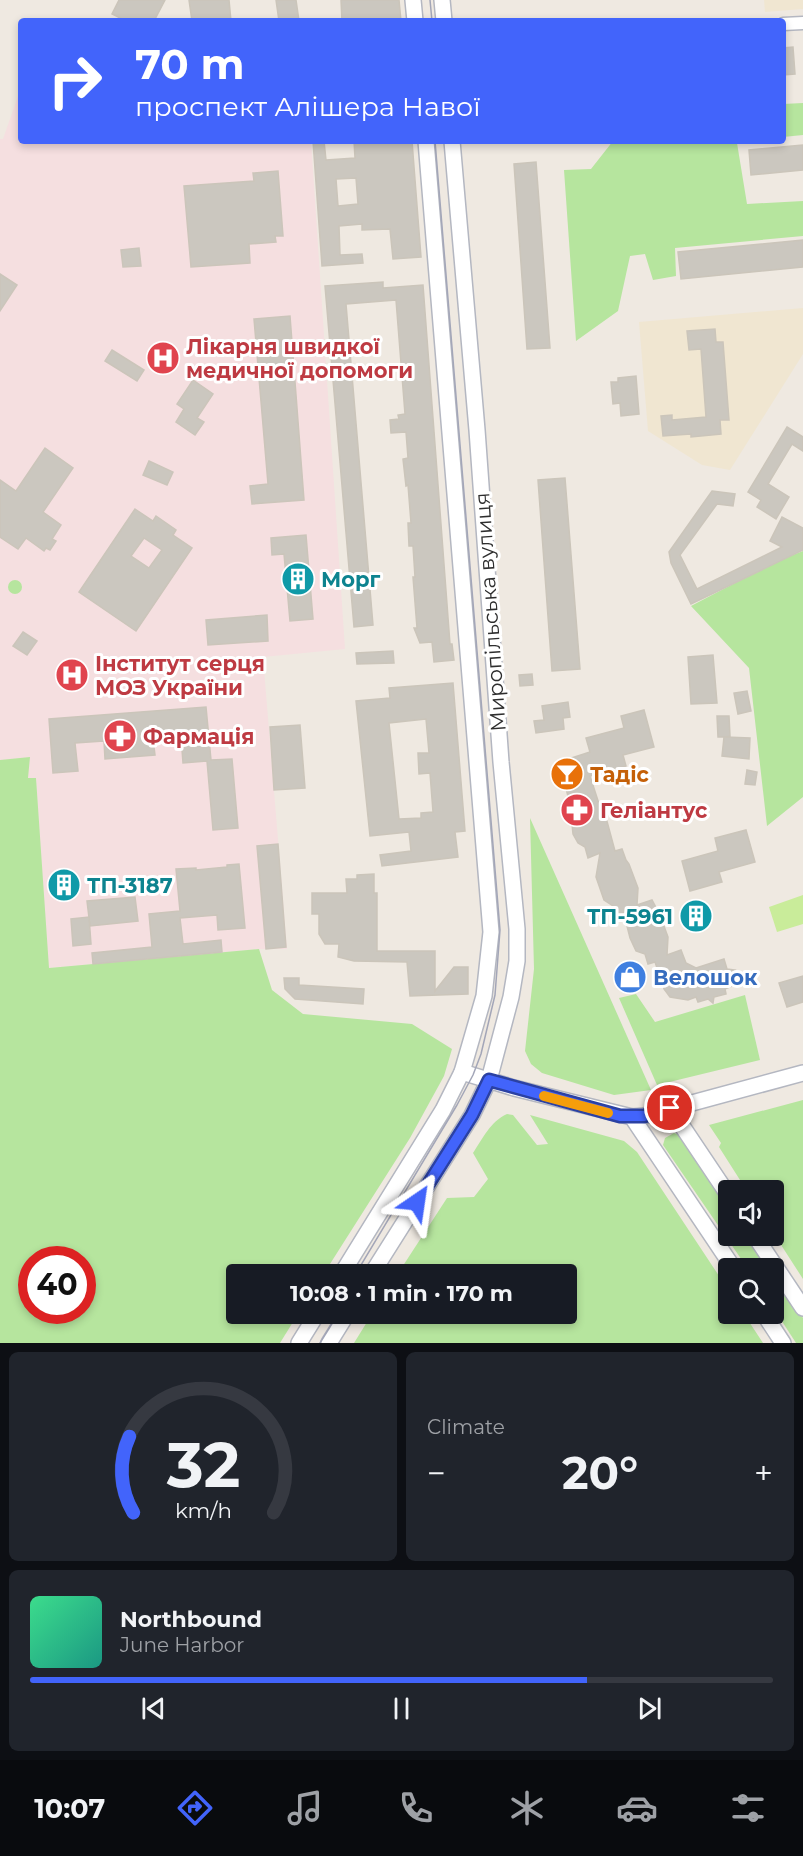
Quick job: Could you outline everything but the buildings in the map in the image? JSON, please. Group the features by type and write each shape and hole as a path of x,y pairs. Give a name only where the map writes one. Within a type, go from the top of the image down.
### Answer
{"street":[{"path":"413,0 415,18"},
{"path":"442,0 444,18"},
{"path":"786,24 803,23"},
{"name":"Миропільська вулиця","path":"348,1264 443,1110 462,1072 484,996 491,932 426,144"},
{"name":"Миропільська вулиця","path":"378,1264 472,1115 489,1080 511,997 517,961 517,929 501,762 477,430 452,144"},
{"path":"462,1072 632,1117 803,1073"},
{"path":"670,1108 718,1180"},
{"path":"632,1117 727,1258"},
{"path":"762,1246 803,1308"},
{"path":"298,1343 310,1324"},
{"path":"329,1343 341,1324"},
{"path":"771,1324 783,1343"}],"shaded area":[{"path":"764,0 803,0 803,9 765,12"},
{"name":"Лікарня швидкої медичної допомоги","path":"18,96 18,144 311,144 345,649 263,657 287,949 258,949 48,968 36,778 0,782 0,139 3,139"},
{"path":"803,308 803,354 730,470 702,465 648,431 639,322"}],"green space":[{"path":"803,103 803,135 786,137 786,104"},
{"path":"611,144 737,144 747,204 803,201 803,236 675,248 676,276 653,280 645,254 630,256 618,311 576,341 564,170 591,169"},
{"path":"803,551 803,797 767,826 749,668 691,606 777,561"},
{"path":"12,580 18,580 22,587 18,594 12,594 8,590 8,584"},
{"path":"30,757 28,778 36,778 49,968 259,949 272,990 303,1014 412,1024 452,1049 444,1076 410,1138 330,1264 226,1264 226,1324 292,1324 280,1343 0,1343 0,760"},
{"path":"530,818 651,1090 614,1095 542,1073 531,1064 525,1051 534,969"},
{"path":"803,895 803,924 777,932 769,907"},
{"path":"636,994 655,1022 745,995 760,1060 657,1085 619,998"},
{"path":"803,1100 803,1279 782,1246 784,1246 784,1180 740,1180 719,1147 721,1143 709,1125"},
{"path":"507,1114 513,1115 537,1145 548,1144 530,1115 624,1141 637,1152 718,1274 718,1324 751,1324 763,1343 354,1343 366,1324 577,1324 577,1264 404,1264 447,1198 474,1197 488,1179 473,1153 491,1126"},
{"path":"674,1133 682,1136 718,1188 718,1225 663,1145 665,1138"},
{"path":"732,1246 757,1246 765,1258 740,1258"},
{"path":"784,1288 803,1318 803,1343 796,1343 784,1324"}],"tram line":[{"path":"430,0 432,18"},
{"path":"362,1264 473,1075 481,1054 495,995 500,930 435,144"},
{"path":"320,1343 332,1324"}],"slow traffic":[{"path":"544,1096 608,1113"}],"place":[{"name":"Лікарня швидкої медичної допомоги","path":"163,358"},
{"name":"Морг","path":"298,579"},
{"name":"Інститут серця МОЗ України","path":"72,675"},
{"name":"Фармація","path":"120,736"},
{"name":"Тадіс","path":"567,774"},
{"name":"Геліантус","path":"577,810"},
{"name":"ТП-3187","path":"64,885"},
{"name":"ТП-5961","path":"696,916"},
{"name":"Велошок","path":"630,977"}],"route":[{"path":"417,1202 472,1115 489,1080 620,1116 644,1116 670,1108"}]}
